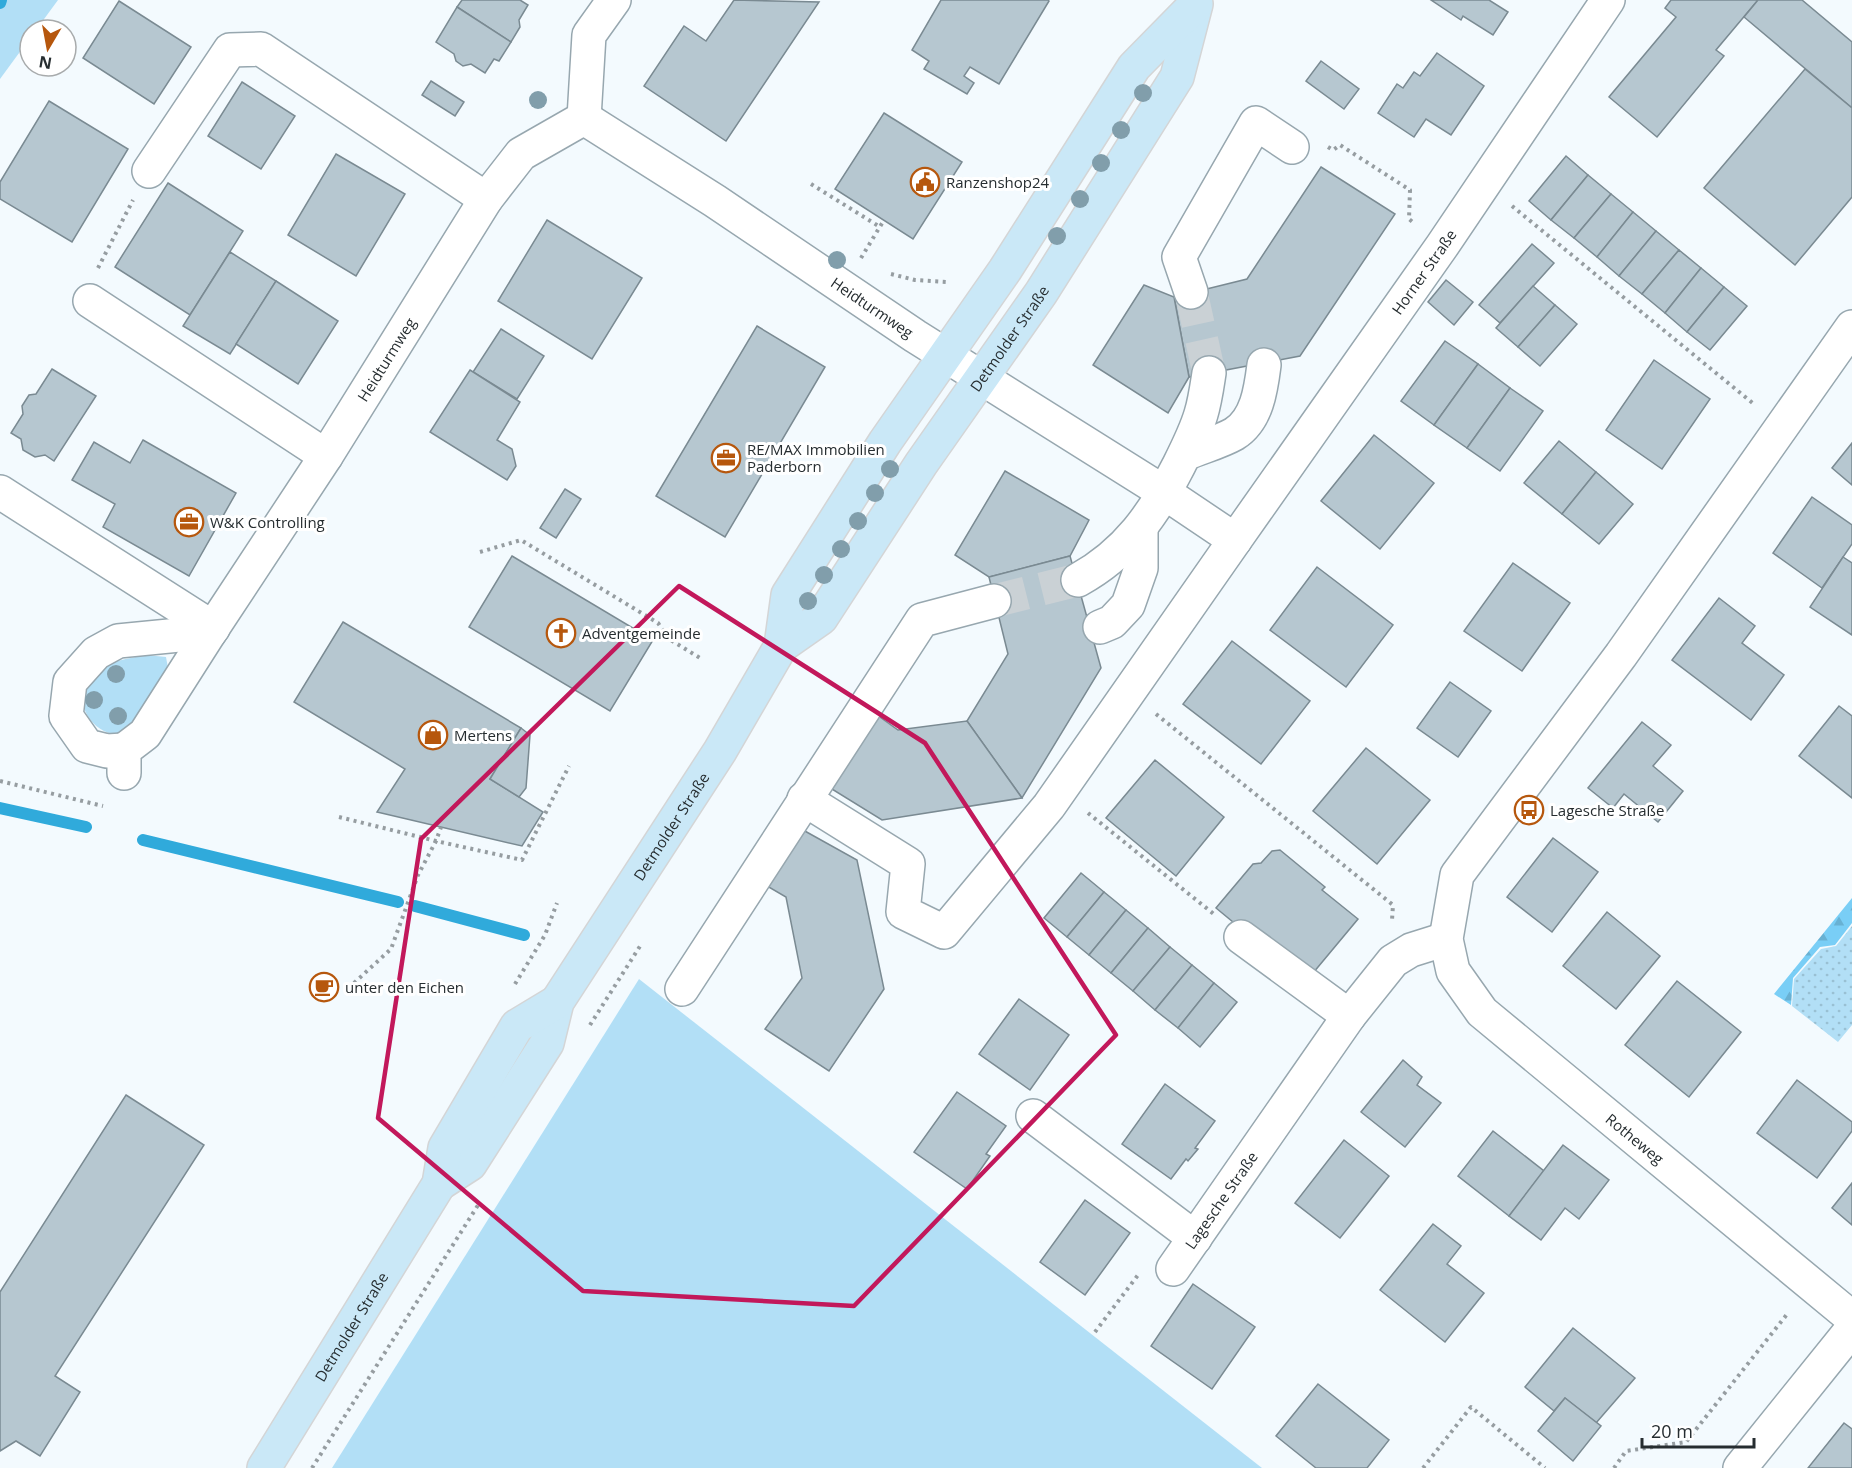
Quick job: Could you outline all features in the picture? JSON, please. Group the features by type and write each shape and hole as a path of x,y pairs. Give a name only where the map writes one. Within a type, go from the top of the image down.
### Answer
{"main road":[{"name":"Detmolder Straße","path":"264,1468 439,1184 470,1164 547,1043 557,1002 720,751 781,646 788,595 885,442 1005,270 1134,67 1197,3"},
{"name":"Detmolder Straße","path":"781,646 821,618 921,464 1041,292 1177,77 1197,3"}],"street":[{"path":"584,118 590,35 614,0"},
{"name":"Horner Straße","path":"804,799 908,864 903,912 945,932 1049,806 1442,246 1608,0"},
{"path":"149,171 230,50 261,49 486,199"},
{"name":"Heidturmweg","path":"212,630 118,641 96,653 70,682 66,716 87,746 107,751 124,762 146,734 326,456 486,199 521,154 584,118 707,195 981,378"},
{"path":"1191,292 1179,258 1256,123 1307,145"},
{"path":"90,301 326,456"},
{"path":"1446,939 1457,875 1621,655 1782,427 1849,340"},
{"path":"1185,454 1236,433 1252,414 1261,390 1264,365"},
{"path":"1078,580 1100,568 1141,530 1165,494 1202,414 1209,373"},
{"path":"981,378 1235,540"},
{"path":"0,492 212,630"},
{"path":"1100,627 1112,622 1128,605 1141,568 1141,530"},
{"path":"682,989 922,620 994,602"},
{"path":"1241,937 1349,1016"},
{"name":"Lagesche Straße","path":"1173,1269 1349,1016 1393,961 1411,950 1446,939"},
{"name":"Rotheweg","path":"1446,939 1453,971 1482,1012 1852,1318"},
{"path":"1033,1116 1195,1238"},
{"path":"1740,1468 1852,1329"}],"path":[{"path":"1307,145 1333,150 1340,145 1410,190 1409,219 1442,246"},
{"path":"90,301 93,278 149,171"},
{"path":"1484,183 1782,427"},
{"path":"811,184 880,227"},
{"path":"863,254 884,220"},
{"path":"480,552 521,540 658,623 669,639 700,658"},
{"path":"1128,692 1393,905 1390,934 1411,950"},
{"path":"339,817 522,860 569,766"},
{"path":"0,781 103,806"},
{"path":"1087,812 1241,937"},
{"path":"354,983 391,949 418,874 441,827"},
{"path":"1614,1468 1626,1452 1686,1442 1811,1284"},
{"path":"1423,1468 1471,1407 1545,1468"}],"highlighted area":[{"path":"679,586 925,743 1116,1035 854,1306 583,1291 378,1118 421,839"}],"shaded area":[{"path":"0,0 58,0 45,18 18,18 18,54 0,79"},
{"path":"146,655 166,657 168,668 128,733 111,734 100,729 87,715 84,707 82,698 86,680 92,672 103,666"},
{"path":"1852,926 1852,1025 1838,1042 1792,1006 1794,979 1821,949 1836,946"},
{"path":"639,979 1262,1468 332,1468"}],"green space":[{"path":"1852,898 1852,923 1835,945 1820,947 1793,978 1791,1005 1774,994"}],"building":[{"path":"462,0 520,0 528,5 519,20 520,27 511,42 457,7"},
{"path":"734,0 819,2 726,141 644,86 684,26 706,41"},
{"path":"941,0 1049,1 999,84 970,67 964,76 974,83 967,94 924,69 929,61 912,50"},
{"path":"1431,0 1489,0 1508,12 1493,35 1463,16 1461,20"},
{"path":"1671,0 1758,0 1716,50 1724,56 1657,137 1609,97 1676,17 1665,8"},
{"path":"1758,0 1802,0 1852,42 1852,108 1744,17"},
{"path":"119,1 191,47 154,104 83,58"},
{"path":"457,7 511,42 499,61 494,59 485,73 471,64 463,66 456,61 454,54 436,42"},
{"path":"1437,53 1484,86 1451,135 1426,119 1414,137 1378,113 1397,84 1403,88 1414,72 1420,76"},
{"path":"1321,61 1359,89 1344,109 1306,81"},
{"path":"1805,69 1852,108 1852,197 1795,265 1704,188"},
{"path":"431,81 464,102 455,116 422,95"},
{"path":"242,82 295,116 261,169 208,136"},
{"path":"49,101 128,149 72,242 0,199 0,182"},
{"path":"884,113 962,162 913,239 835,189"},
{"path":"336,154 405,194 356,276 288,235"},
{"path":"1566,156 1588,175 1551,220 1529,201"},
{"path":"1321,167 1395,214 1300,356 1189,377 1174,297 1247,279"},
{"path":"1588,175 1611,194 1574,238 1551,220"},
{"path":"168,183 243,231 190,315 115,267"},
{"path":"1611,194 1633,212 1597,257 1574,238"},
{"path":"1633,212 1656,231 1619,276 1597,257"},
{"path":"547,220 642,278 592,359 498,301"},
{"path":"1656,231 1679,250 1642,294 1619,276"},
{"path":"1532,244 1554,263 1500,323 1479,305"},
{"path":"1679,250 1701,268 1665,313 1642,294"},
{"path":"230,252 276,281 230,354 183,326"},
{"path":"1701,268 1724,287 1687,332 1665,313"},
{"path":"1446,280 1473,302 1454,325 1428,302"},
{"path":"276,281 338,321 298,384 236,344"},
{"path":"1144,285 1174,297 1189,377 1168,413 1093,365"},
{"path":"1533,286 1555,305 1518,347 1496,328"},
{"path":"1724,287 1747,306 1710,350 1687,332"},
{"path":"1555,305 1577,324 1540,366 1518,347"},
{"path":"757,326 825,367 725,537 656,496"},
{"path":"501,329 544,356 517,399 473,372"},
{"path":"1445,341 1478,364 1434,425 1401,401"},
{"path":"1654,360 1710,399 1662,469 1606,430"},
{"path":"1478,364 1510,388 1467,448 1434,425"},
{"path":"52,369 96,396 54,461 45,455 35,457 23,450 21,439 11,433 23,414 22,406 29,395 36,394"},
{"path":"470,370 520,402 497,440 512,449 516,466 507,480 430,432"},
{"path":"1510,388 1543,411 1500,471 1467,448"},
{"path":"1374,435 1434,483 1380,549 1321,501"},
{"path":"143,440 236,493 189,576 103,527 115,504 72,480 94,442 130,463"},
{"path":"1559,441 1596,472 1562,514 1524,483"},
{"path":"1852,443 1852,485 1832,468"},
{"path":"1005,471 1089,520 1070,556 989,577 955,555"},
{"path":"1596,472 1633,504 1599,544 1562,514"},
{"path":"565,489 581,499 556,538 540,528"},
{"path":"1812,497 1852,525 1852,544 1822,588 1773,553"},
{"name":"Adventgemeinde","path":"512,556 653,640 610,711 469,627"},
{"path":"1070,556 1101,668 1022,798 967,721 1008,654 989,577"},
{"path":"1843,557 1852,563 1852,635 1810,607"},
{"path":"1513,563 1570,603 1522,671 1464,631"},
{"path":"1317,567 1393,625 1346,687 1270,630"},
{"path":"1719,598 1755,626 1742,643 1784,675 1751,720 1672,660"},
{"name":"Mertens","path":"343,622 521,728 490,779 543,812 522,846 377,812 405,769 294,702"},
{"path":"1232,641 1310,701 1261,764 1183,704"},
{"path":"1450,682 1491,711 1458,757 1417,728"},
{"path":"1839,706 1852,716 1852,798 1799,756"},
{"path":"877,715 898,730 967,721 1022,798 882,820 827,786"},
{"path":"1642,722 1671,745 1653,766 1683,791 1658,822 1624,794 1613,808 1588,788"},
{"path":"521,728 530,735 526,788 519,797 490,779"},
{"path":"1366,748 1430,800 1377,864 1313,811"},
{"path":"1155,760 1224,817 1176,876 1106,818"},
{"path":"803,830 857,860 884,989 829,1071 765,1029 802,978 786,897 767,886"},
{"path":"1553,838 1598,872 1552,932 1507,897"},
{"path":"1280,850 1325,887 1322,890 1358,919 1313,973 1261,945 1216,908 1253,864 1261,863 1272,851"},
{"path":"1081,873 1104,892 1067,937 1044,918"},
{"path":"1104,892 1126,910 1089,955 1067,937"},
{"path":"1126,910 1148,928 1111,973 1089,955"},
{"path":"1607,912 1660,956 1616,1009 1563,966"},
{"path":"1148,928 1170,947 1133,991 1111,973"},
{"path":"1170,947 1192,965 1155,1010 1133,991"},
{"path":"1192,965 1214,983 1178,1028 1155,1010"},
{"path":"1677,981 1741,1032 1689,1097 1625,1045"},
{"path":"1214,983 1237,1002 1200,1047 1178,1028"},
{"path":"1019,999 1069,1035 1030,1090 979,1054"},
{"path":"1403,1060 1422,1077 1417,1085 1441,1103 1405,1147 1361,1112"},
{"path":"1797,1080 1852,1122 1852,1131 1817,1178 1757,1133"},
{"path":"1165,1084 1215,1121 1195,1148 1198,1149 1188,1161 1186,1159 1171,1179 1122,1144"},
{"path":"957,1092 1006,1126 986,1154 990,1156 967,1189 914,1152"},
{"path":"126,1095 204,1145 55,1376 80,1392 40,1456 16,1441 0,1451 0,1292"},
{"path":"1493,1131 1544,1171 1509,1216 1458,1176"},
{"path":"1344,1140 1389,1176 1340,1238 1295,1203"},
{"path":"1563,1145 1609,1180 1579,1219 1565,1208 1541,1240 1509,1216"},
{"path":"1852,1183 1852,1225 1832,1208"},
{"path":"1085,1200 1130,1233 1085,1295 1040,1262"},
{"path":"1433,1224 1461,1246 1447,1264 1484,1293 1445,1342 1380,1290"},
{"path":"1193,1284 1255,1327 1212,1389 1151,1346"},
{"path":"1573,1328 1635,1378 1596,1423 1565,1398 1554,1411 1525,1387"},
{"path":"1318,1384 1389,1440 1367,1468 1316,1468 1276,1436"},
{"path":"1565,1398 1601,1426 1573,1461 1538,1431"},
{"path":"1844,1423 1852,1429 1852,1468 1808,1468"}],"waterway":[{"path":"0,808 86,827"},
{"path":"143,840 398,902"},
{"path":"415,906 524,935"}],"tunnel":[{"path":"1191,292 1209,373"},
{"path":"994,601 1078,580"}],"place":[{"name":"Ranzenshop24","path":"925,182"},
{"name":"RE/MAX Immobilien Paderborn","path":"726,458"},
{"name":"W&K Controlling","path":"189,522"},
{"name":"Adventgemeinde","path":"561,633"},
{"name":"Mertens","path":"433,735"},
{"name":"Lagesche Straße","path":"1529,810"},
{"name":"unter den Eichen","path":"324,987"}]}
